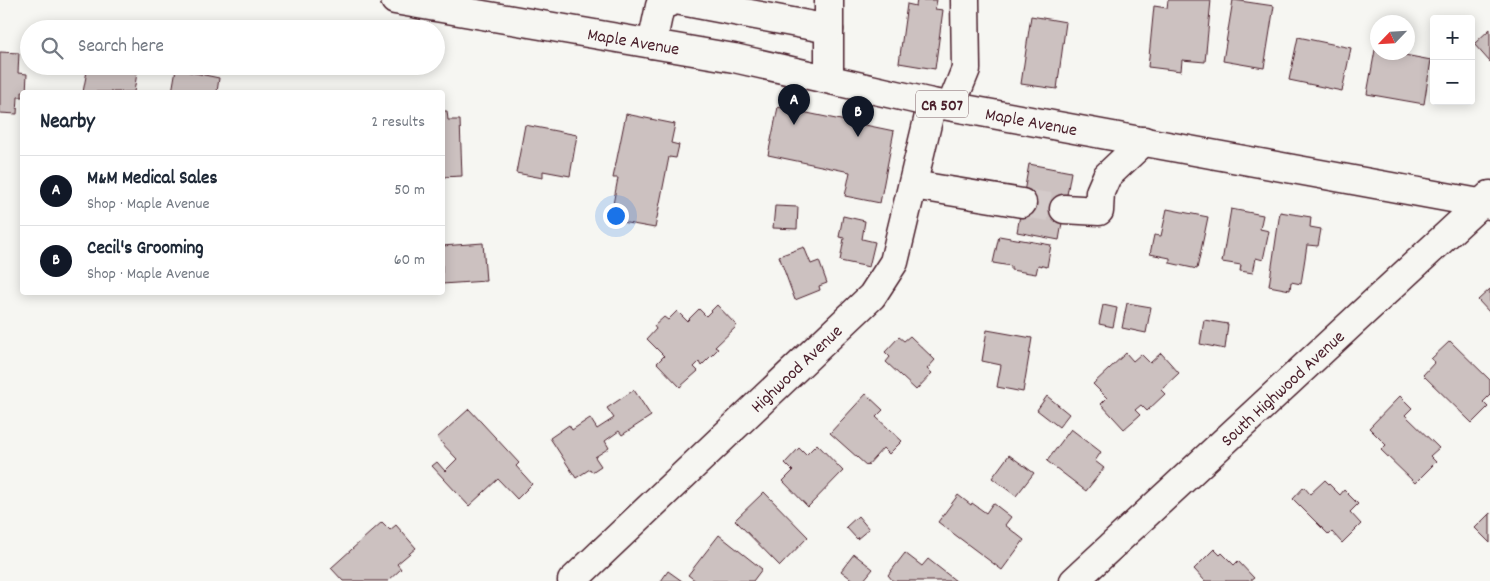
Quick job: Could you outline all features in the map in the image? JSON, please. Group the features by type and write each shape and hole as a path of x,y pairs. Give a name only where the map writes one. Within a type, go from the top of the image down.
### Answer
{"street":[{"name":"Maple Avenue","path":"395,0 734,58 942,104 1487,201"},
{"path":"652,44 660,6 676,0 829,29"},
{"path":"829,0 830,79"},
{"name":"Highwood Avenue","path":"572,581 872,296 894,262 913,185 942,104 966,69 965,0"},
{"path":"1064,210 1099,211 1100,192 1107,176 1144,141"},
{"path":"913,185 1022,203"},
{"name":"South Highwood Avenue","path":"1074,581 1487,201"}],"building":[{"path":"917,0 937,0 935,9 943,10 935,69 899,63 907,4 916,6"},
{"path":"1168,0 1211,0 1205,62 1182,60 1181,71 1148,67 1154,6 1167,8"},
{"path":"1233,0 1274,6 1264,68 1223,61"},
{"path":"1031,16 1066,22 1057,89 1021,84"},
{"path":"1490,29 1490,62 1475,45"},
{"path":"1298,37 1351,48 1342,91 1289,80"},
{"path":"0,52 19,53 18,73 20,75 27,75 26,90 20,90 17,114 0,113"},
{"path":"1415,57 1430,60 1424,104 1367,94 1373,60 1415,60"},
{"path":"86,75 137,75 134,90 83,90"},
{"path":"175,75 205,75 219,78 217,90 172,90"},
{"path":"778,107 894,131 880,203 845,196 850,172 768,155"},
{"path":"445,111 447,111 448,120 460,120 462,176 445,177"},
{"path":"626,114 675,124 671,143 679,145 676,158 669,157 655,228 610,220 618,178 613,178"},
{"path":"525,125 577,135 570,176 543,171 543,178 516,173"},
{"path":"1029,164 1071,172 1059,240 1017,232"},
{"path":"775,206 798,207 797,229 773,228"},
{"path":"1167,209 1208,217 1197,269 1170,263 1170,258 1150,254 1154,235 1161,236"},
{"path":"1231,209 1263,215 1260,229 1269,231 1263,260 1256,258 1253,273 1240,271 1241,265 1222,262"},
{"path":"1280,212 1311,217 1310,227 1321,229 1318,246 1307,245 1301,284 1291,282 1290,290 1269,286"},
{"path":"843,216 865,221 862,239 875,242 869,267 840,261 844,238 839,237"},
{"path":"999,236 1051,245 1047,267 1038,265 1036,274 1011,270 1011,266 993,263"},
{"path":"483,243 486,281 445,284 445,246"},
{"path":"804,247 811,264 819,261 827,283 819,286 820,290 795,300 779,256"},
{"path":"1490,289 1490,313 1478,300"},
{"path":"1127,303 1151,307 1146,333 1122,328"},
{"path":"717,305 737,326 715,347 718,349 701,366 699,362 694,367 698,371 680,387 657,363 664,356 647,339 656,329 654,326 664,317 668,320 677,311 687,321 699,309 706,316"},
{"path":"1103,305 1117,308 1113,327 1099,324"},
{"path":"1204,320 1228,324 1225,349 1200,344"},
{"path":"987,330 1032,338 1023,392 997,387 1001,365 982,361"},
{"path":"910,336 935,360 927,369 932,373 916,390 886,362 890,357 885,352 899,337 904,341"},
{"path":"1450,341 1490,380 1490,395 1483,402 1488,407 1472,423 1423,375 1435,362 1431,359"},
{"path":"1126,353 1133,361 1141,354 1150,363 1161,353 1179,373 1161,390 1165,394 1147,411 1141,405 1135,410 1140,415 1124,429 1101,404 1107,398 1093,384"},
{"path":"634,390 651,416 622,435 619,431 605,441 609,448 595,457 601,466 592,472 590,469 576,478 550,438 569,425 572,430 590,418 597,429 614,418 607,408"},
{"path":"866,394 883,410 876,417 902,441 889,454 883,448 867,466 830,433"},
{"path":"1047,396 1069,414 1059,427 1037,410"},
{"path":"1400,396 1412,408 1405,415 1439,448 1430,456 1436,462 1415,483 1381,450 1386,445 1369,428"},
{"path":"469,409 519,463 516,466 532,484 517,499 498,479 469,506 432,466 437,462 445,471 457,459 437,438"},
{"path":"1071,429 1101,452 1095,461 1104,468 1086,491 1047,461"},
{"path":"817,444 843,471 808,507 783,481 793,471 785,463 799,448 806,455"},
{"path":"1009,455 1034,473 1016,496 992,478"},
{"path":"1325,480 1340,495 1344,490 1358,504 1350,512 1361,524 1342,543 1332,532 1329,535 1293,499 1304,487 1310,494"},
{"path":"764,492 808,537 780,566 735,520"},
{"path":"958,495 986,513 993,503 1011,517 1005,525 1024,540 1002,570 938,522"},
{"path":"1490,513 1490,543 1475,528"},
{"path":"858,516 869,529 857,539 846,527"},
{"path":"382,522 390,530 396,525 416,548 397,564 401,569 388,581 343,581 331,568"},
{"path":"719,535 762,569 753,581 696,581 688,575"},
{"path":"1214,549 1220,555 1222,553 1234,565 1238,561 1254,578 1250,581 1205,581 1194,569"},
{"path":"905,553 922,566 928,559 956,581 893,581 888,575"},
{"path":"854,554 873,569 863,581 854,581 841,571"},
{"path":"668,571 682,581 661,581"}],"tunnel":[{"path":"1022,203 1064,209"}],"place":[{"name":"M&M Medical Sales","path":"794,125"},
{"name":"Cecil's Grooming","path":"858,137"}]}
